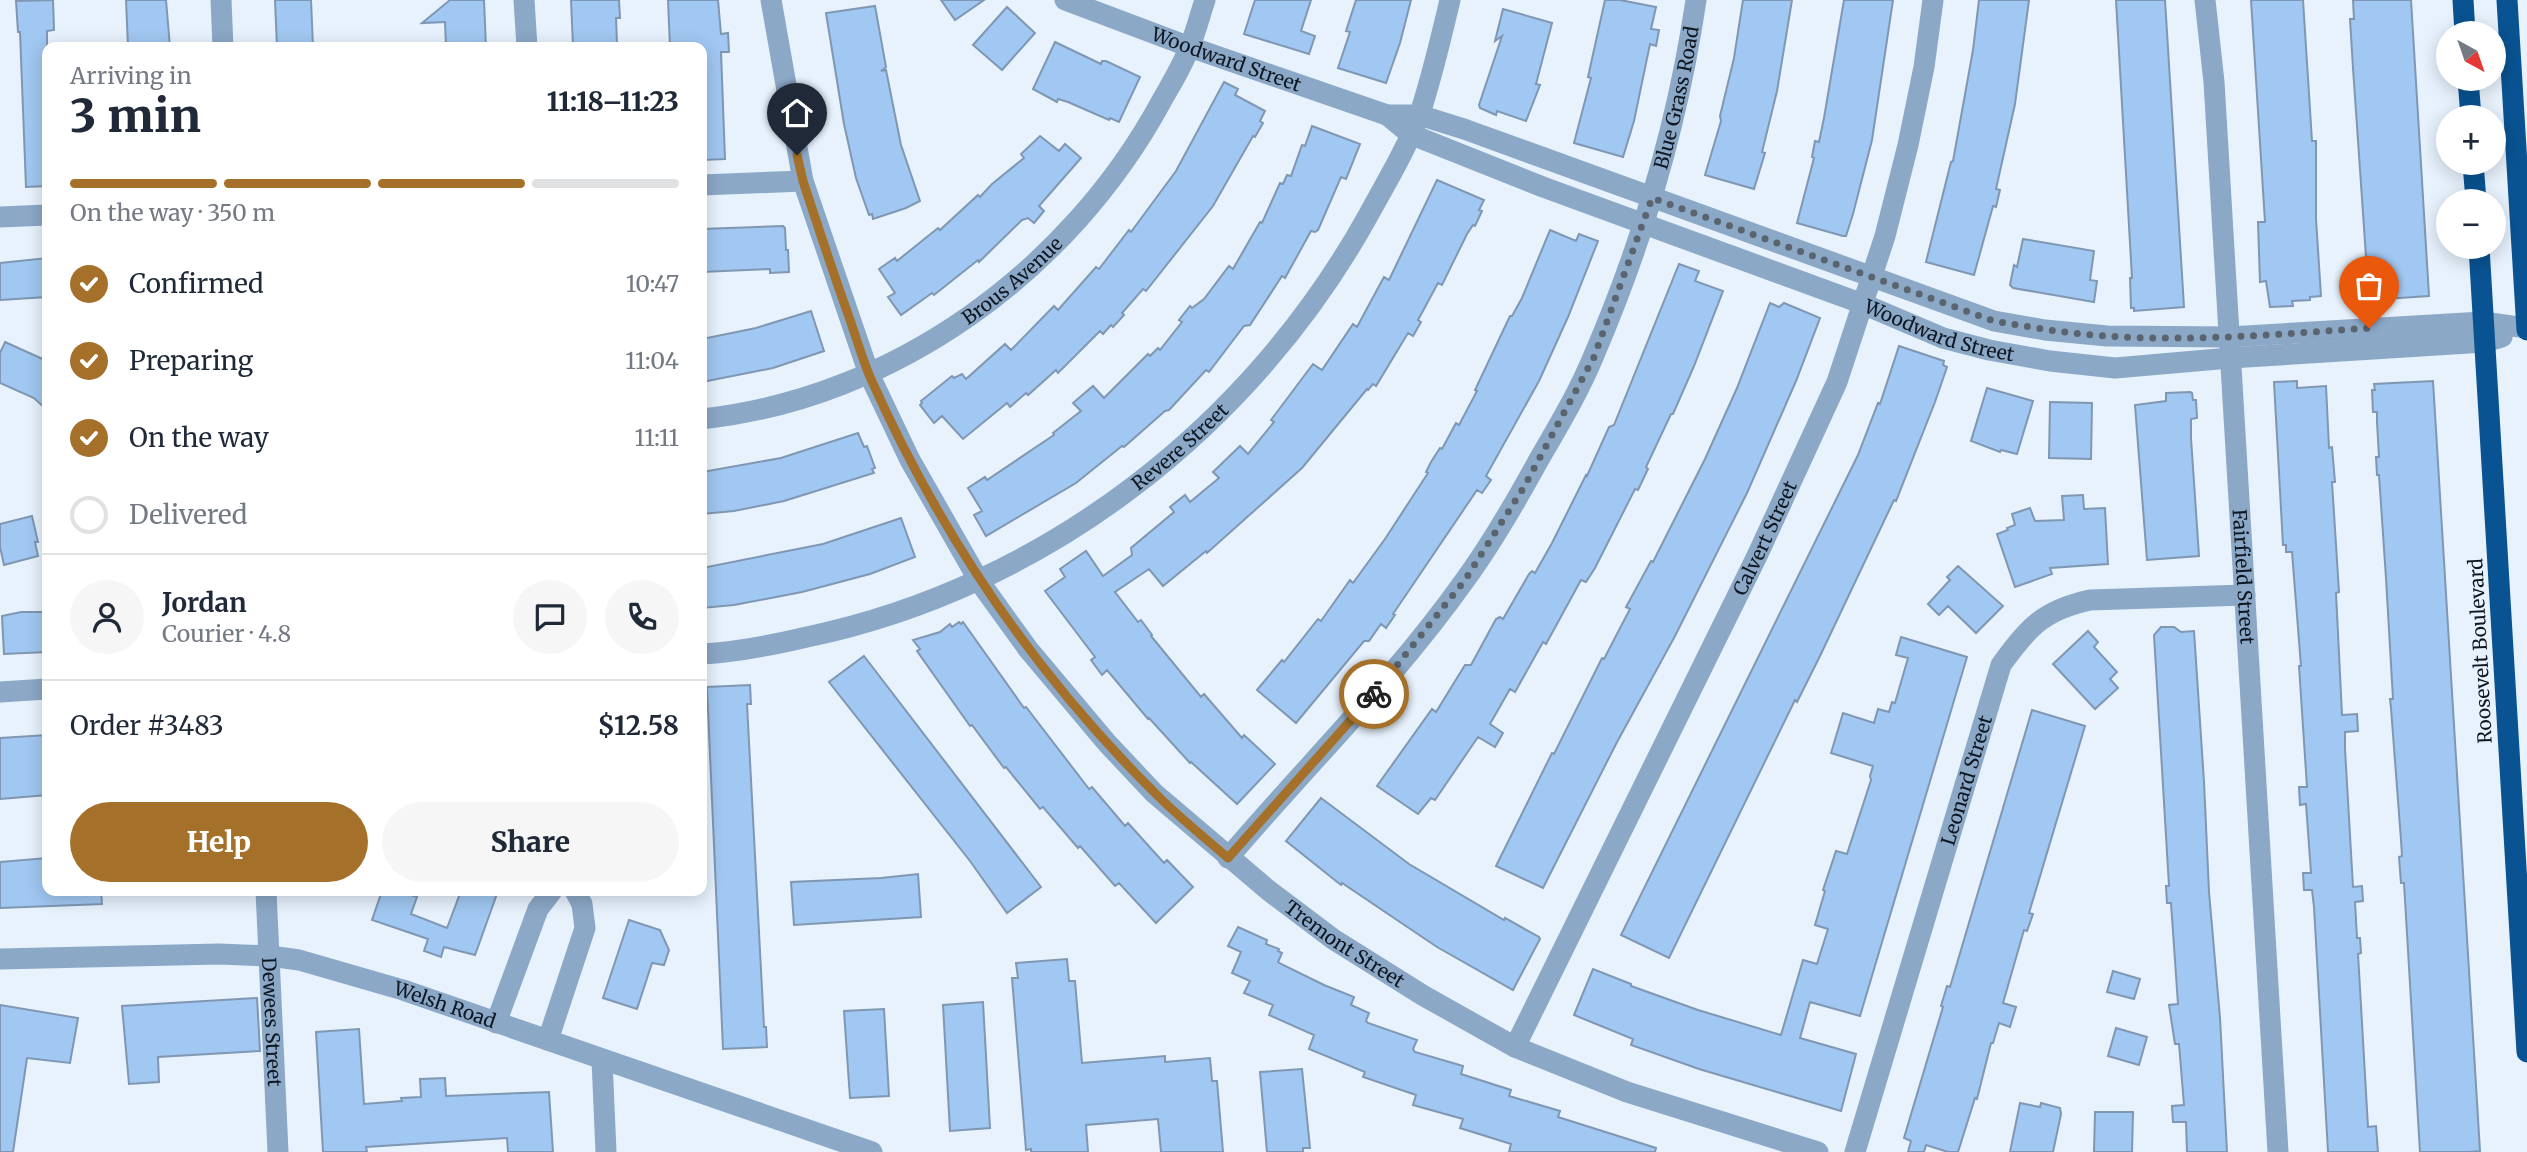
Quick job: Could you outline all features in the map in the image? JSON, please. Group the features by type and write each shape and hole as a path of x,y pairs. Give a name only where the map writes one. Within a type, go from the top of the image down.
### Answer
{"highway":[{"path":"2463,0 2464,21"},
{"path":"2507,0 2527,329"},
{"name":"Roosevelt Boulevard","path":"2480,259 2527,1052"}],"street":[{"path":"221,0 223,42"},
{"path":"524,0 527,42"},
{"name":"Tremont Street","path":"771,0 803,181 869,374 910,460 979,581 1028,649 1107,743 1154,793 1228,858 1334,939 1424,996 1515,1046 1627,1092 1818,1152"},
{"name":"Woodward Street","path":"1065,0 1414,125 1643,225 1863,304 1943,338 2050,361 2115,368 2230,347 2527,329"},
{"name":"Brous Avenue","path":"707,418 785,403 869,374 928,344 1026,272 1061,239 1120,169 1147,128 1190,47 1205,0"},
{"name":"Revere Street","path":"707,653 843,630 903,611 979,581 1073,529 1132,489 1168,460 1232,401 1327,285 1366,220 1414,125 1450,0"},
{"name":"Blue Grass Road","path":"1228,858 1406,656 1465,580 1512,508 1594,357 1643,225 1675,113 1696,0"},
{"name":"Calvert Street","path":"1515,1046 1812,440 1837,382 1872,278 1908,145 1924,67 1933,0"},
{"name":"Fairfield Street","path":"2205,0 2214,82 2278,1152"},
{"name":"Woodward Street","path":"1414,125 1464,130 1994,321 2107,337 2230,347"},
{"path":"707,185 803,181"},
{"path":"0,217 42,215"},
{"name":"Leonard Street","path":"1855,1152 2001,665 2023,634 2044,616 2066,605 2090,600 2245,595"},
{"path":"0,692 42,690"},
{"name":"Dewees Street","path":"266,896 278,1152"},
{"path":"496,1023 538,909 548,896"},
{"path":"548,1041 585,928 582,904 578,896"},
{"name":"Welsh Road","path":"0,959 128,955 270,956 318,964 872,1152"},
{"path":"602,1060 607,1152"}],"building":[{"path":"53,0 54,30 47,31 47,42 42,42 42,186 26,187 20,32 16,1"},
{"path":"126,0 166,0 170,42 128,42"},
{"path":"275,0 311,0 313,42 277,42"},
{"path":"450,0 484,0 486,42 446,42 445,22 422,23"},
{"path":"571,0 619,0 620,18 616,18 617,42 573,42"},
{"path":"668,0 718,0 721,34 728,33 729,52 721,52 725,159 707,160 707,42 670,42"},
{"path":"941,0 984,0 955,20"},
{"path":"1255,0 1311,0 1301,31 1315,36 1309,54 1244,34"},
{"path":"1356,0 1411,0 1386,83 1338,68 1350,32 1346,31"},
{"path":"1605,0 1656,7 1651,29 1659,30 1656,46 1650,44 1634,121 1623,157 1574,143 1591,78 1588,77"},
{"path":"1743,0 1792,0 1777,91 1762,152 1765,153 1754,189 1705,175 1721,121"},
{"path":"1844,0 1893,0 1872,140 1846,236 1797,223 1814,158 1815,141 1819,142"},
{"path":"1979,0 2029,0 2015,104 1996,189 2000,190 1974,275 1926,262 1953,161"},
{"path":"2116,0 2165,0 2184,307 2134,311 2134,308 2131,308 2132,278"},
{"path":"2251,0 2303,0 2312,141 2316,141 2316,219 2321,296 2292,301 2293,306 2270,307 2266,281 2260,282 2258,222 2265,222"},
{"path":"2353,0 2411,0 2429,296 2369,300 2350,19 2354,19"},
{"path":"875,6 886,67 881,71 886,70 901,145 920,201 873,219 872,214 869,215 856,178 844,124 826,13"},
{"path":"1007,7 1035,33 1002,70 973,45"},
{"path":"1503,9 1552,23 1536,84 1540,85 1526,121 1497,111 1496,115 1479,105 1502,36 1495,41"},
{"path":"1055,42 1101,64 1106,61 1140,77 1119,122 1068,102 1058,99 1057,102 1033,89"},
{"path":"1224,82 1238,89 1235,95 1265,111 1260,121 1263,123 1213,206 1146,291 1143,289 1113,327 1111,325 1103,334 1100,331 1058,373 1056,370 1010,407 1007,403 963,439 942,416 934,423 920,405 921,401 952,376 954,378 962,374 966,379 1005,344 1011,350 1054,306 1058,310 1096,267 1099,269 1129,230 1131,232 1176,171"},
{"path":"1312,126 1360,144 1346,179 1341,177 1318,230 1311,231 1285,278 1282,276 1250,325 1244,326 1209,372 1206,370 1169,410 1124,447 1076,483 986,536 974,515 982,511 968,488 985,477 987,480 1054,435 1053,433 1081,411 1073,403 1093,386 1104,398 1148,354 1150,356 1158,348 1160,350 1182,322 1179,320 1190,306 1192,308 1204,299 1229,266 1233,269 1260,222 1262,223 1280,183 1283,184 1287,175 1291,176"},
{"path":"1040,136 1059,151 1065,144 1081,158 1039,206 1044,211 1034,223 1028,218 1022,220 979,262 978,260 934,295 932,293 901,315 888,297 895,293 879,269 895,258 897,261 938,228 940,230 978,195 980,197 1024,158 1021,154"},
{"path":"1437,180 1484,200 1479,210 1482,211 1475,226 1473,225 1467,234 1442,285 1438,283 1418,320 1421,322 1413,336 1408,333 1376,386 1373,384 1367,389 1302,468 1207,553 1206,551 1163,586 1149,569 1115,592 1138,622 1141,620 1201,697 1204,694 1242,738 1244,735 1275,764 1237,804 1190,763 1107,670 1102,675 1091,660 1095,657 1045,591 1065,577 1060,569 1086,551 1103,576 1132,555 1131,548 1174,512 1170,507 1185,495 1190,502 1219,478 1213,472 1240,446 1248,454 1274,422 1271,420 1313,364 1322,370 1353,324 1357,327 1384,277 1389,280"},
{"path":"783,226 789,272 770,273 770,269 707,272 707,229"},
{"path":"1550,230 1576,241 1579,234 1598,241 1539,381 1486,476 1491,480 1482,493 1477,490 1386,628 1381,624 1369,641 1364,641 1296,723 1257,690 1282,660 1284,662 1318,619 1321,621 1350,580 1353,583 1428,473 1426,472 1431,462 1440,448 1442,449 1456,423 1459,425 1510,316 1522,298"},
{"path":"2023,239 2094,251 2090,280 2097,281 2094,302 2013,288 2010,285 2014,265 2017,267"},
{"path":"42,259 42,297 0,300 0,263"},
{"path":"1679,264 1699,271 1695,281 1723,291 1673,414 1646,467 1648,469 1595,568 1586,582 1581,580 1546,644 1543,642 1515,692 1510,689 1490,724 1503,733 1495,747 1478,737 1435,800 1431,798 1418,814 1377,786 1432,709 1436,712 1465,665 1471,665 1496,619 1503,619 1529,574 1532,571 1535,573 1587,476 1609,427 1614,425"},
{"path":"1770,303 1779,307 1784,303 1820,318 1796,381 1747,493 1543,888 1496,866 1552,753 1554,754 1630,609 1626,607 1651,561 1653,562 1705,459 1737,388"},
{"path":"811,311 824,351 773,368 707,381 707,338 756,328"},
{"path":"5,342 42,359 42,405 34,398 0,383 0,353"},
{"path":"1899,346 1944,361 1943,365 1947,367 1935,402 1896,501 1894,500 1820,656 1797,702 1795,700 1669,958 1621,935 1858,455 1878,403 1880,404"},
{"path":"2297,381 2297,388 2326,386 2329,448 2332,447 2335,482 2332,482 2339,592 2336,593 2342,715 2357,714 2358,731 2345,732 2345,749 2353,887 2362,886 2363,901 2355,902 2357,938 2360,938 2361,953 2358,954 2368,1127 2376,1126 2378,1152 2328,1152 2314,907 2312,890 2304,890 2303,873 2311,873 2306,804 2300,805 2299,787 2307,787 2301,666 2292,552 2286,552 2286,545 2283,545 2274,382"},
{"path":"2433,381 2480,1151 2469,1152 2420,1152 2404,883 2401,883 2399,857 2402,856 2390,699 2393,699 2376,457 2379,457 2377,412 2373,412 2374,384"},
{"path":"1987,388 2033,401 2017,454 2001,450 2000,452 1971,441"},
{"path":"2190,392 2193,400 2196,400 2197,418 2191,419 2191,438 2199,556 2147,560 2135,405 2166,401 2166,393"},
{"path":"2050,402 2092,403 2091,459 2049,458"},
{"path":"858,433 864,447 867,446 875,468 872,469 874,473 784,501 707,514 707,471 781,458"},
{"path":"2083,495 2084,509 2105,508 2108,564 2050,568 2052,574 2015,587 1997,534 2015,525 2012,514 2030,508 2035,521 2064,520 2062,496"},
{"path":"32,516 38,556 4,565 0,547 0,524"},
{"path":"901,518 915,557 870,574 802,592 707,608 707,567 823,544"},
{"path":"1958,566 2003,606 1976,633 1948,606 1939,615 1928,604 1950,580 1947,577"},
{"path":"42,612 42,652 4,654 2,616"},
{"path":"963,622 1024,708 1026,707 1089,789 1092,787 1125,826 1128,823 1164,863 1167,860 1193,887 1156,923 1119,883 1115,886 1043,807 1040,809 1006,767 1004,768 972,725 970,726 917,651 920,649 913,640 940,632 950,624 952,627"},
{"path":"2161,627 2174,627 2181,632 2194,631 2227,1152 2187,1152 2186,1122 2173,1122 2172,1106 2184,1105 2179,1044 2175,1044 2169,1005 2178,1004 2171,903 2167,903 2166,886 2169,886 2154,635"},
{"path":"2088,631 2098,642 2094,647 2117,672 2110,679 2118,688 2095,709 2053,664"},
{"path":"1901,637 1967,657 1860,1016 1810,1002 1800,1038 1856,1054 1841,1111 1699,1069 1631,1045 1633,1039 1574,1015 1593,969 1698,1010 1781,1035 1803,960 1817,964 1828,929 1815,925 1825,891 1823,890 1836,851 1847,854 1871,780 1873,766 1831,753 1843,713 1874,723 1878,709 1889,712 1892,702 1895,703 1908,658 1896,655"},
{"path":"864,656 1041,887 1007,913 970,861 829,682"},
{"path":"750,685 751,704 747,704 767,1047 723,1049 707,687"},
{"path":"2032,710 2085,726 2029,913 2033,914 2027,931 2024,930 2003,1003 2016,1007 2010,1027 1999,1023 1991,1043 1977,1099 1975,1098 1958,1152 1948,1152 1926,1145 1924,1152 1908,1152 1911,1141 1904,1138 1943,1007 1941,1006 1947,986 1950,987"},
{"path":"42,735 42,795 0,799 0,738"},
{"path":"1321,798 1409,864 1504,920 1505,918 1539,937 1513,990 1437,947 1342,883 1341,885 1286,841"},
{"path":"42,858 42,896 101,896 102,904 0,908 0,862"},
{"path":"918,874 921,917 794,925 791,882"},
{"path":"380,896 414,896 417,897 411,914 447,928 459,896 496,896 475,955 444,947 441,957 424,951 428,939 372,920"},
{"path":"629,920 660,930 669,950 664,965 652,963 637,1009 603,998"},
{"path":"1238,927 1267,940 1266,944 1279,949 1282,953 1278,962 1281,964 1354,997 1351,1005 1369,1013 1366,1021 1368,1023 1417,1040 1413,1049 1415,1052 1463,1066 1461,1074 1511,1090 1509,1096 1560,1111 1558,1117 1656,1148 1655,1152 1509,1152 1511,1144 1460,1128 1463,1119 1413,1105 1416,1095 1363,1077 1365,1072 1309,1049 1314,1035 1269,1015 1273,1005 1244,993 1250,981 1232,973 1241,952 1228,946"},
{"path":"1067,959 1069,981 1075,981 1082,1063 1165,1056 1165,1062 1210,1058 1212,1081 1217,1081 1223,1152 1161,1152 1158,1119 1086,1125 1088,1152 1026,1150 1012,978 1018,978 1016,963"},
{"path":"2113,971 2140,979 2134,999 2107,992"},
{"path":"257,998 260,1051 158,1057 159,1082 129,1084 122,1006"},
{"path":"983,1002 990,1128 950,1131 943,1005"},
{"path":"0,1005 78,1018 70,1063 27,1058 13,1152 0,1152"},
{"path":"884,1009 889,1096 850,1098 844,1011"},
{"path":"2116,1028 2147,1037 2139,1065 2108,1056"},
{"path":"359,1029 364,1104 421,1097 420,1079 445,1078 446,1096 549,1092 553,1152 508,1152 507,1138 366,1147 367,1152 323,1152 316,1032"},
{"path":"1302,1069 1310,1148 1303,1148 1303,1152 1267,1152 1260,1072"},
{"path":"2020,1103 2040,1107 2041,1103 2060,1108 2053,1152 2010,1152"},
{"path":"2095,1112 2133,1112 2132,1152 2094,1152"}],"way so far":[{"path":"1374,694 1465,580 1512,508 1559,425 1594,357 1652,198 1994,321 2107,337 2229,337 2369,328"}],"route":[{"path":"797,155 803,181 869,374 938,511 979,581 1028,649 1107,743 1154,793 1228,858 1374,694"}]}
